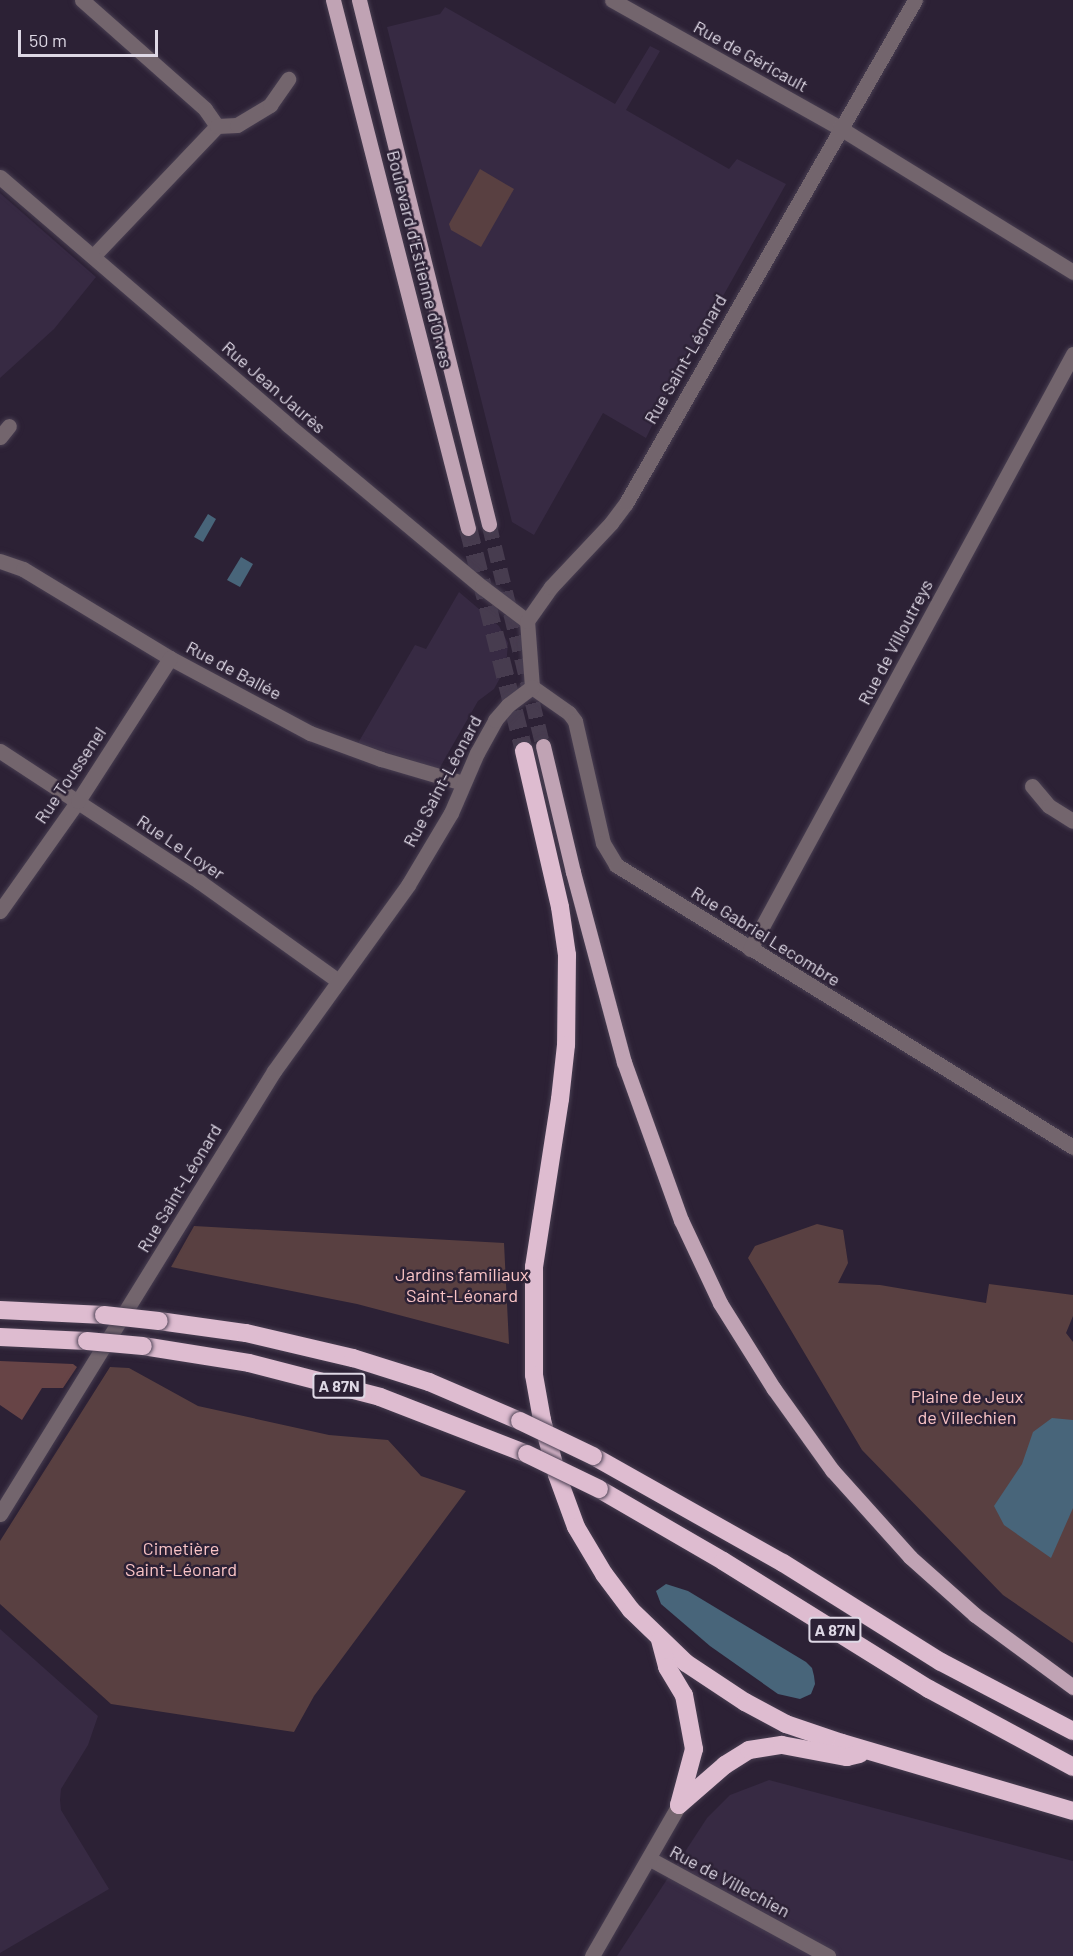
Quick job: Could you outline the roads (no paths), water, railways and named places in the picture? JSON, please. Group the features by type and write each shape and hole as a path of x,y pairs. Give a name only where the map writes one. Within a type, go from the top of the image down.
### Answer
{"highway":[{"path":"524,751 560,907 567,965 566,1046 534,1267 534,1375 542,1420 557,1475 576,1527 604,1574 631,1610 660,1640 716,1685 776,1718 842,1743 1073,1811"},
{"name":"A 87N","path":"0,1310 159,1321 246,1333 353,1358 429,1382 520,1421 593,1456 783,1563 941,1662 1073,1731"},
{"name":"A 87N","path":"0,1337 143,1346 249,1364 368,1394 436,1417 527,1454 599,1489 723,1561 929,1689 1073,1767"},
{"path":"660,1640 667,1667 684,1695 694,1749 679,1805"},
{"path":"679,1805 725,1765 749,1750 782,1745 847,1757 874,1751"}],"main road":[{"name":"Boulevard d'Estienne d'Orves","path":"333,0 468,528"},
{"name":"Boulevard d'Estienne d'Orves","path":"359,0 489,524"},
{"path":"543,746 573,872 624,1062 678,1212 720,1303 774,1389 832,1470 910,1557 975,1615 1073,1687"}],"street":[{"path":"82,0 205,109 217,126"},
{"name":"Rue de Géricault","path":"612,0 840,128"},
{"name":"Rue Saint-Léonard","path":"527,621 546,593 626,503 915,0"},
{"path":"93,256 217,126 237,125 270,105 288,79"},
{"path":"840,128 1073,272"},
{"name":"Rue Jean Jaurès","path":"0,177 288,425 482,587 527,621"},
{"name":"Rue de Villoutreys","path":"750,949 1073,354"},
{"name":"Rue de Ballée","path":"0,561 10,562 170,658 310,733 381,759 463,783"},
{"path":"527,621 532,687"},
{"name":"Rue Toussenel","path":"0,911 78,801 170,658"},
{"name":"Rue Saint-Léonard","path":"0,1514 274,1071 337,980 408,885 451,813 463,783 495,720 508,705 532,687"},
{"name":"Rue Gabriel Lecombre","path":"532,687 569,713 575,721 603,843 610,859 750,949 1073,1147"},
{"name":"Rue Le Loyer","path":"0,751 78,801 337,980"},
{"path":"1032,786 1049,806 1073,821"},
{"path":"650,1859 679,1805"},
{"name":"Rue de Villechien","path":"592,1956 650,1859 828,1956"}],"water":[{"path":"208,514 216,519 203,542 194,537"},
{"path":"241,557 253,564 240,587 227,580"},
{"path":"1052,1418 1073,1420 1073,1508 1051,1558 1004,1525 994,1506 1022,1464 1033,1432"},
{"path":"666,1584 688,1591 806,1662 812,1668 814,1676 815,1684 811,1694 800,1699 778,1694 710,1646 661,1604 656,1591"}],"tunnel":[{"path":"489,524 543,746"},
{"path":"468,528 524,751"}],"park label":[{"name":"Jardins familiaux Saint-Léonard","path":"462,1285"},
{"name":"Plaine de Jeux de Villechien","path":"967,1407"},
{"name":"Cimetière Saint-Léonard","path":"181,1559"}]}
